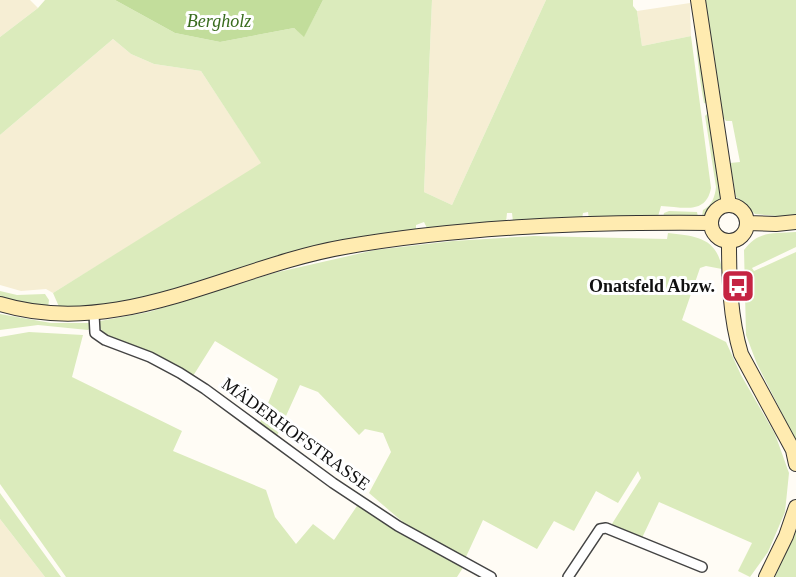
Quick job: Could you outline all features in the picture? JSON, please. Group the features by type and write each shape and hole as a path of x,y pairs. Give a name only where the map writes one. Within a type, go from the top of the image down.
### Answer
{"street":[{"path":"698,0 729,205"},
{"path":"729,205 744,213 747,223 740,238 729,241 719,238 712,229 711,223 715,213 729,205"},
{"path":"747,223 796,222"},
{"path":"0,304 18,310 53,314 94,314 152,303 261,268 340,248 395,239 445,233 578,225 711,223"},
{"path":"729,241 730,285 736,336 741,354 784,432 796,465"},
{"name":"MÄDERHOFSTRASSE","path":"94,314 95,333 105,340 150,357 196,383 333,483 398,526 491,577"},
{"path":"766,577 786,536 796,507"},
{"path":"568,577 600,530 606,528 702,567"}],"shaded area":[{"path":"0,0 30,0 38,8 0,37"},
{"path":"432,0 546,0 452,205 424,192"},
{"path":"690,3 691,36 642,46 637,11"},
{"path":"113,39 131,54 154,64 201,71 262,164 53,293 46,289 21,291 0,285 0,135"},
{"path":"0,519 45,577 0,577"}],"green space":[{"path":"45,0 115,0 175,33 220,42 294,28 304,36 323,0 432,0 424,192 452,205 546,0 633,0 633,6 637,11 642,46 691,36 711,188 708,197 699,206 685,208 661,206 657,220 589,219 588,212 583,213 582,219 513,222 512,213 507,213 506,222 427,228 424,222 416,225 416,230 358,238 281,256 133,301 95,307 60,309 53,293 261,163 201,71 154,64 131,54 113,39 0,135 0,37"},
{"name":"Bergholz","path":"115,0 323,0 304,37 294,28 220,42 175,33"},
{"path":"704,0 796,0 796,216 755,214 736,197 730,163 740,162 732,121 726,121 722,116"},
{"path":"694,5 708,104 704,103 700,79"},
{"path":"709,112 719,166 720,201 710,212 702,216 703,210 713,200 716,187 705,116"},
{"path":"669,211 697,212 698,217 663,217 664,213"},
{"path":"796,232 796,247 752,268 754,271 796,252 796,441 757,364 746,335 744,250 761,236"},
{"path":"668,233 696,237 710,244 715,250 722,269 706,266 700,268 682,320 726,342 741,375 775,434 789,473 785,512 768,552 750,577 738,571 752,543 659,502 641,540 610,527 641,478 638,471 618,503 596,491 574,531 554,521 537,549 483,520 465,559 404,523 369,493 391,452 383,433 365,429 359,435 318,392 300,385 276,438 259,425 278,379 215,341 193,376 181,368 109,337 98,324 100,321 149,312 274,273 375,250 453,241 534,236 667,239"},
{"path":"0,291 17,295 45,294 49,300 48,308 0,298"},
{"path":"0,314 51,323 91,323 92,327 88,330 38,325 0,330"},
{"path":"29,332 83,335 72,377 182,431 173,451 266,490 275,517 296,544 313,524 334,540 359,503 464,566 457,577 66,577 0,484 0,337"},
{"path":"0,493 61,577 45,577 0,519"},
{"path":"796,526 796,577 775,577"}],"place":[{"name":"Onatsfeld Abzw.","path":"738,286"}]}
